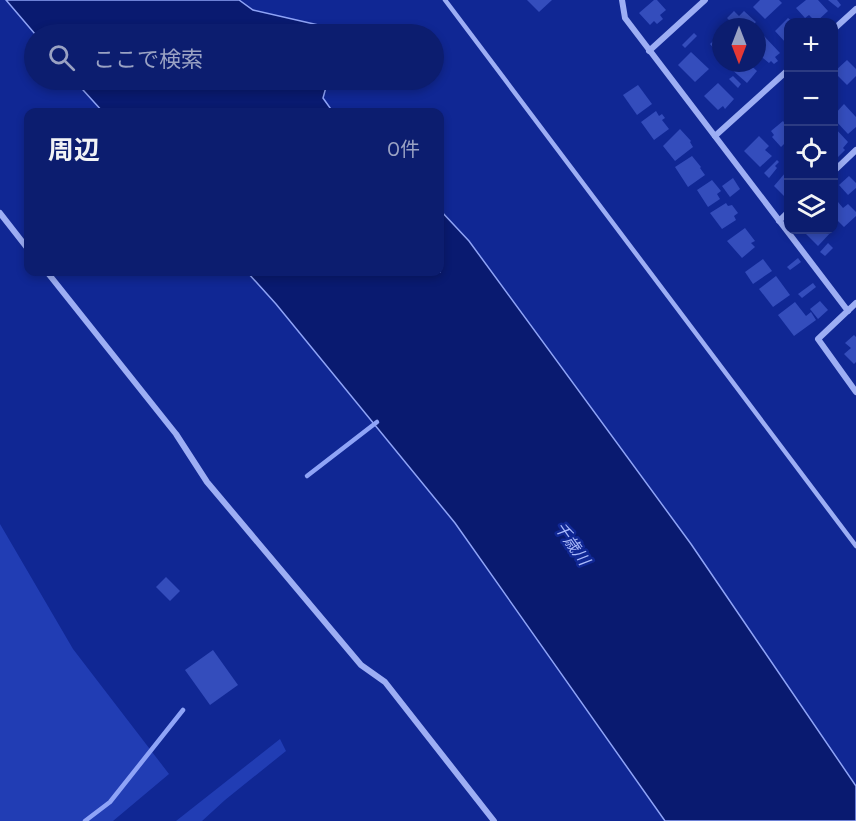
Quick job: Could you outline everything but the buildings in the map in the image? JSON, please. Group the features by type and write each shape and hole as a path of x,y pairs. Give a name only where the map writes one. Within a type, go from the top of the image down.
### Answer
{"street":[{"path":"622,0 625,18 848,311"},
{"path":"649,51 705,0"},
{"path":"838,25 856,9"},
{"path":"715,136 787,72"},
{"path":"838,167 856,150"},
{"path":"0,213 24,244"},
{"path":"779,221 784,216"},
{"path":"50,276 177,434 207,482 361,665 385,682 494,821"},
{"path":"856,303 818,339 856,392"}],"lane":[{"path":"446,0 856,546"}],"shaded area":[{"path":"0,524 73,649 169,774 113,821 0,821"},
{"path":"280,739 286,751 202,821 176,821"}],"water":[{"path":"6,0 239,0 253,10 314,24 26,24"},
{"path":"83,90 325,90 323,98 330,108 99,108"},
{"name":"千歳川","path":"444,214 469,241 691,544 856,786 856,821 665,821 455,523 251,276 444,276"}],"waterway":[{"path":"307,476 377,422"},
{"path":"85,821 110,802 183,710"}]}
